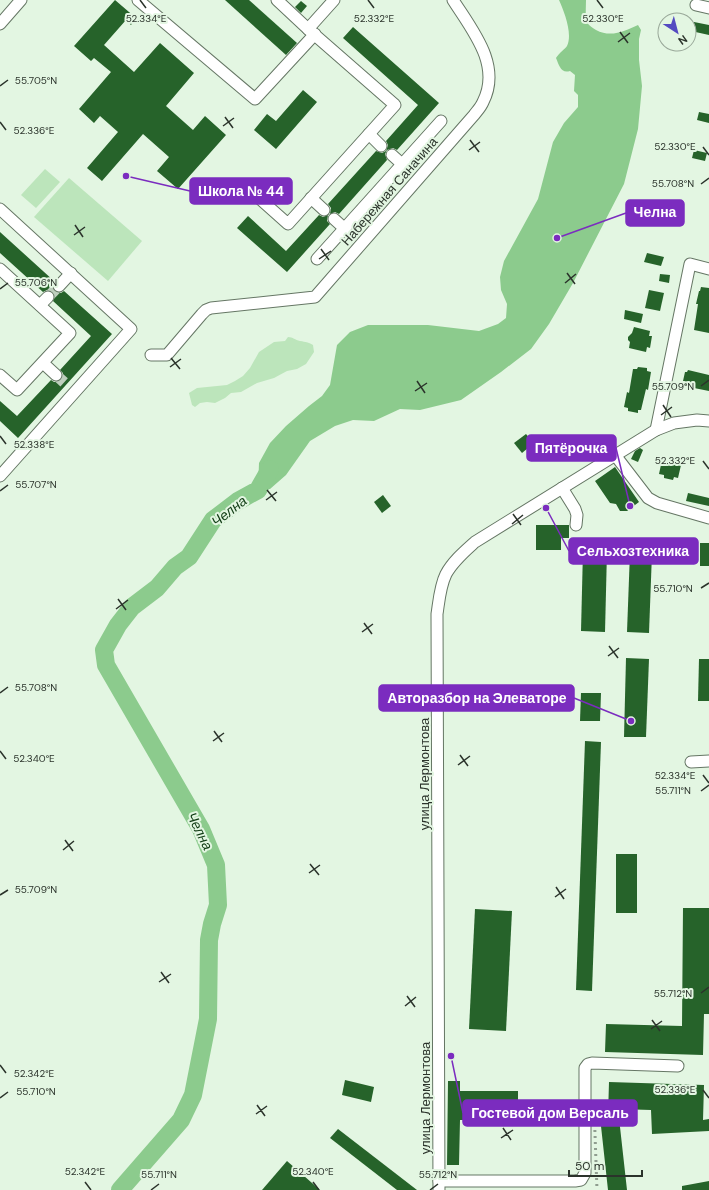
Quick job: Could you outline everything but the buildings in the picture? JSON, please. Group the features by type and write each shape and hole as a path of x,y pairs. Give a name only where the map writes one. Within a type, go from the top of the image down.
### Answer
{"street":[{"path":"0,24 21,0"},
{"path":"138,0 255,99 311,31 334,0"},
{"path":"260,198 288,224 395,105 277,0"},
{"name":"Набережная Саначина","path":"151,355 167,355 202,314 211,308 315,297 474,116 483,102 488,87 489,72 487,59 482,47 453,0"},
{"path":"696,5 709,8"},
{"path":"317,259 441,121"},
{"path":"369,134 381,146"},
{"path":"392,155 402,164"},
{"path":"311,198 324,210"},
{"path":"0,209 131,329 71,388 0,476"},
{"path":"334,219 345,228"},
{"path":"656,430 690,264 709,269"},
{"path":"0,269 70,333 17,390 0,375"},
{"path":"59,286 71,273"},
{"path":"40,305 48,297"},
{"path":"43,363 56,375"},
{"name":"улица Лермонтова","path":"439,1186 437,614 440,591 446,574 458,558 475,542 656,430 674,423 697,420 709,421"},
{"path":"615,455 648,498 657,503 709,518"},
{"path":"562,488 576,509 576,525"},
{"path":"691,762 709,761"},
{"path":"439,1186 581,1180 585,1173 585,1068 588,1064 678,1066"}],"shaded area":[{"name":"Челна","path":"559,0 586,0 587,22 592,28 602,32 612,34 618,33 638,25 641,30 639,39 639,60 642,86 638,129 624,184 573,283 549,324 531,349 461,400 420,410 400,409 374,421 353,420 335,426 310,441 286,475 270,489 258,490 259,463 270,443 286,426 322,396 330,385 337,345 350,332 368,325 428,325 479,331 498,324 506,318 507,304 501,290 500,277 504,261 538,199 553,142 564,123 578,107 578,95 574,91 575,75 570,71 567,72 562,70 556,58 567,46 569,41 567,23"},
{"path":"45,169 60,182 36,208 21,195"},
{"path":"69,178 142,241 108,281 34,217"},
{"path":"288,337 313,345 314,352 306,364 297,369 287,371 274,378 257,383 241,392 231,393 215,403 200,403 195,407 192,405 189,393 197,388 227,385 235,381 243,376 250,368 259,352 274,342 285,341"}],"waterway":[{"name":"Челна","path":"120,1190 181,1120 193,1095 208,1019 209,940 218,905 216,865 201,829 106,665 104,650 118,625 132,607 157,588 175,567 189,557 213,520 238,501 258,490 270,469"}],"tunnel":[{"path":"48,297 59,286"},
{"path":"56,375 67,385"}],"railway":[{"path":"594,1106 597,1190"}],"place":[{"name":"Школа № 44","path":"126,176"},
{"name":"Челна","path":"557,238"},
{"name":"Пятёрочка","path":"630,506"},
{"name":"Сельхозтехника","path":"546,508"},
{"name":"Авторазбор на Элеваторе","path":"631,721"},
{"name":"Гостевой дом Версаль","path":"451,1056"}]}
